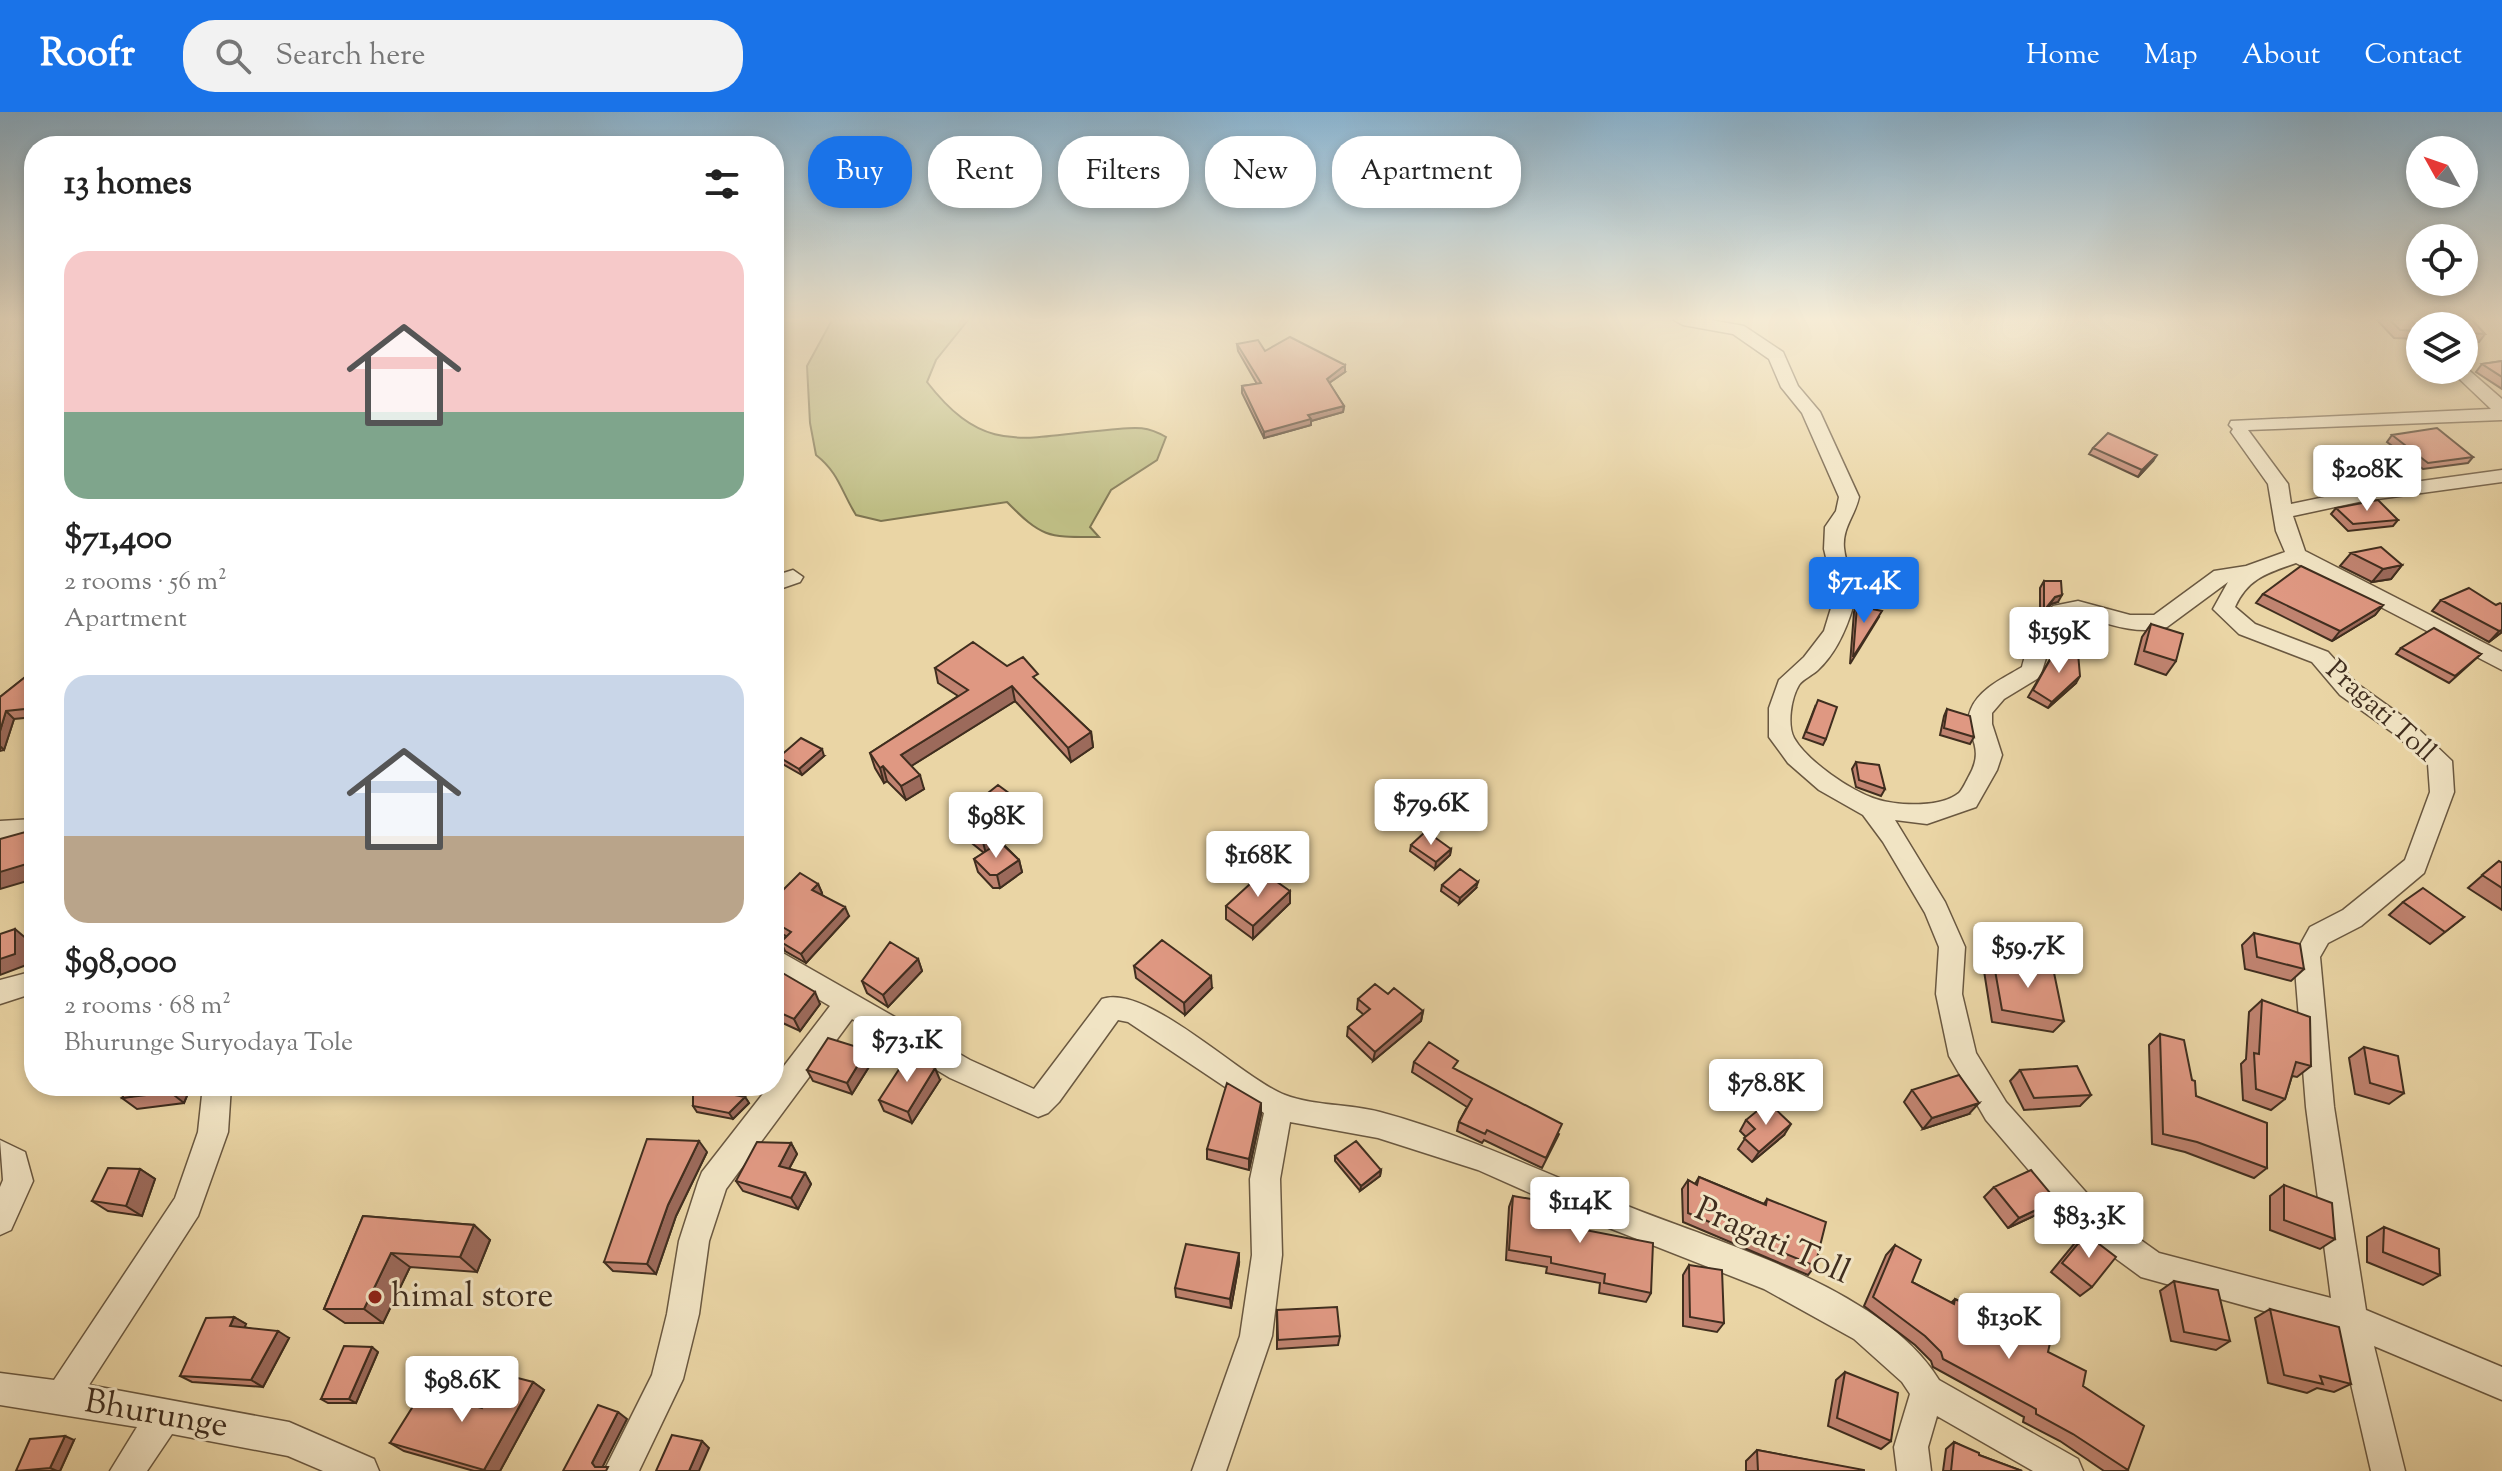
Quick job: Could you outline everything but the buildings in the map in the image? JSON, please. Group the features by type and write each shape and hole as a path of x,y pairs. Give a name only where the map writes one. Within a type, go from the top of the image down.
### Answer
{"street":[{"path":"1788,383 1811,412 1849,497 1846,511 1835,527 1834,538 1846,595 1834,633 1812,663 1790,680 1780,708 1781,737 1796,757 1827,784 1872,808 1896,814 1927,815 1967,800 1990,755 1980,724 1981,711 1987,702 2032,671 2035,656 2046,644 2074,649 2072,635 2056,615 2061,611 2078,608 2130,622 2159,622 2221,576 2249,572 2297,555"},
{"path":"2474,384 2502,411"},
{"path":"2502,411 2239,429 2278,484 2286,531 2297,555 2502,662"},
{"path":"2282,512 2363,495 2502,476"},
{"name":"Pragati Toll","path":"2249,572 2232,591 2224,609 2247,629 2320,657 2348,689 2404,729 2440,761 2442,792 2415,866 2352,918 2319,935 2307,956 2320,1107 2350,1319 2388,1471"},
{"path":"1872,808 1892,835 1936,909 1952,947 1949,994 1963,1056 1996,1111 2096,1226 2152,1266 2350,1319 2502,1384"},
{"path":"0,831 24,830"},
{"path":"784,965 848,1004 784,1088"},
{"path":"0,992 24,985"},
{"name":"Pragati Toll","path":"848,1004 960,1069 1038,1104 1058,1086 1091,1029 1112,1007 1135,1012 1279,1107 1378,1125 1483,1158 1615,1216 1774,1277 1865,1328 1914,1370 1927,1392 2066,1471"},
{"path":"62,1397 187,1206 213,1132 216,1096"},
{"path":"621,1471 667,1379 683,1314 694,1241 713,1182 778,1096"},
{"path":"1209,1471 1256,1336 1267,1255 1265,1179 1279,1107"},
{"path":"0,1154 15,1162 18,1181 0,1220"},
{"name":"Bhurunge","path":"0,1389 62,1397 289,1439 356,1470"},
{"path":"1914,1471 1911,1447 1927,1392"},
{"path":"127,1471 164,1417"}],"shaded area":[{"path":"808,383 928,383 948,406 968,422 1008,437 1029,438 1138,428 1166,437 1157,460 1111,490 1090,527 1099,537 1069,537 1039,529 1007,502 881,521 856,515 835,476 816,455"}],"place":[{"name":"himal store","path":"375,1297"}]}
